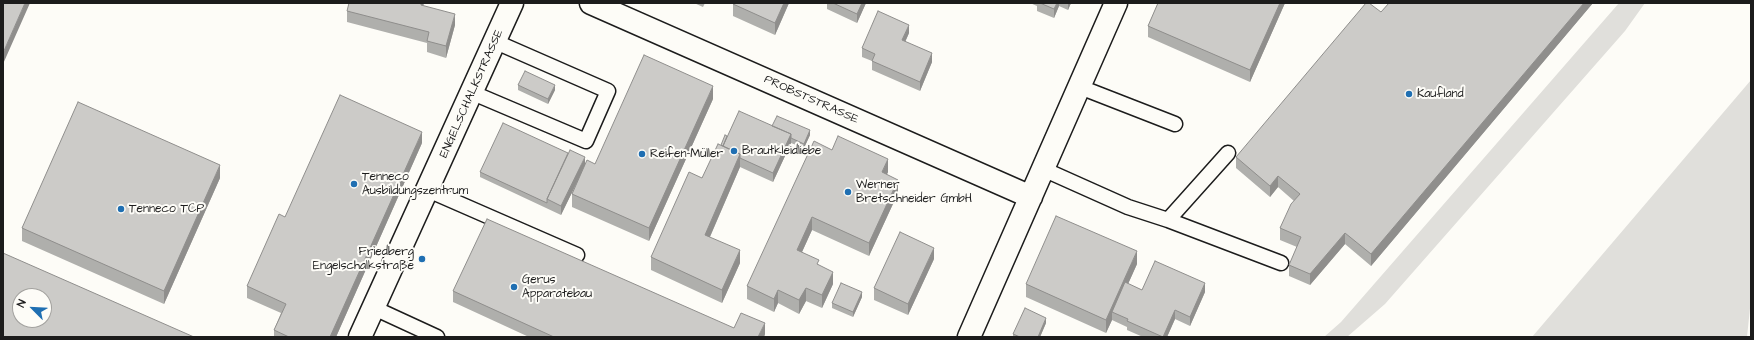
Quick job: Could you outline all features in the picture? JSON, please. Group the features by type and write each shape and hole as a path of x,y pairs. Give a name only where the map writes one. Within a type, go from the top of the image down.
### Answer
{"street":[{"name":"ENGELSCHALKSTRASSE","path":"360,337 473,93 512,3"},
{"name":"PROBSTSTRASSE","path":"591,3 1031,197"},
{"path":"970,337 1116,3"}],"lane":[{"path":"473,93 586,141 608,91 496,42"},
{"path":"1080,86 1175,124"},
{"path":"1168,220 1228,153"},
{"path":"1043,169 1128,207 1168,220 1281,263"},
{"path":"428,190 577,256"},
{"path":"374,308 437,337"}],"shaded area":[{"path":"1619,3 1645,3 1625,31 1385,304 1347,337 1324,337 1341,322"},
{"path":"1751,80 1751,299 1747,337 1532,337"}],"building":[{"path":"3,3 25,3 3,53"},
{"path":"349,3 421,3 421,5 455,14 446,46 427,41 429,32 347,11"},
{"path":"733,3 784,3 775,23"},
{"path":"833,3 862,3 857,14"},
{"path":"1040,3 1057,3 1054,9"},
{"path":"1158,3 1280,3 1250,70 1148,26"},
{"path":"1366,3 1369,3 1381,12 1389,3 1584,3 1371,254 1345,233 1310,274 1289,265 1301,237 1280,228 1291,204 1300,194 1278,176 1270,186 1236,157"},
{"path":"878,11 909,25 902,40 932,53 920,82 872,61 875,54 862,48"},
{"path":"644,55 713,86 649,228 572,194 587,160 595,164"},
{"path":"525,71 555,85 548,99 518,85"},
{"name":"Tenneco Ausbildungszentrum","path":"340,95 422,132 330,337 289,337 274,330 286,304 247,286 279,214 285,217"},
{"name":"Tenneco TCP","path":"78,102 220,165 164,291 22,228"},
{"path":"739,111 791,134 773,173 740,158 740,154 723,146"},
{"path":"777,116 810,130 804,144 791,138 791,134 772,126"},
{"path":"503,123 568,153 547,199 547,203 480,172"},
{"path":"725,135 727,136 723,146 721,145"},
{"path":"838,136 888,159 882,172 898,180 869,243 812,217 797,250 819,260 817,264 833,272 822,295 806,288 799,300 778,290 774,299 747,286 814,141 832,150"},
{"path":"718,144 740,154 705,235 740,250 722,290 651,257 689,172 702,178"},
{"path":"570,150 585,157 561,206 547,199"},
{"path":"1056,216 1137,251 1106,320 1026,284"},
{"path":"487,219 734,328 741,313 765,323 758,337 554,337 453,291"},
{"path":"900,232 934,248 908,304 874,288"},
{"path":"3,253 194,337 3,337"},
{"path":"1155,261 1205,283 1190,317 1175,310 1163,337 1127,321 1128,319 1112,312 1125,282 1142,290"},
{"path":"841,283 862,292 853,312 832,303"},
{"path":"1025,308 1046,318 1038,337 1020,337 1013,334"}],"place":[{"name":"Kaufland","path":"1409,94"},
{"name":"Brautkleidliebe","path":"734,151"},
{"name":"Reifen-Müller","path":"642,154"},
{"name":"Tenneco Ausbildungszentrum","path":"354,184"},
{"name":"Werner Bretschneider GmbH","path":"848,192"},
{"name":"Tenneco TCP","path":"121,209"},
{"name":"Friedberg Engelschalkstraße","path":"422,259"},
{"name":"Gerus Apparatebau","path":"514,287"}]}
